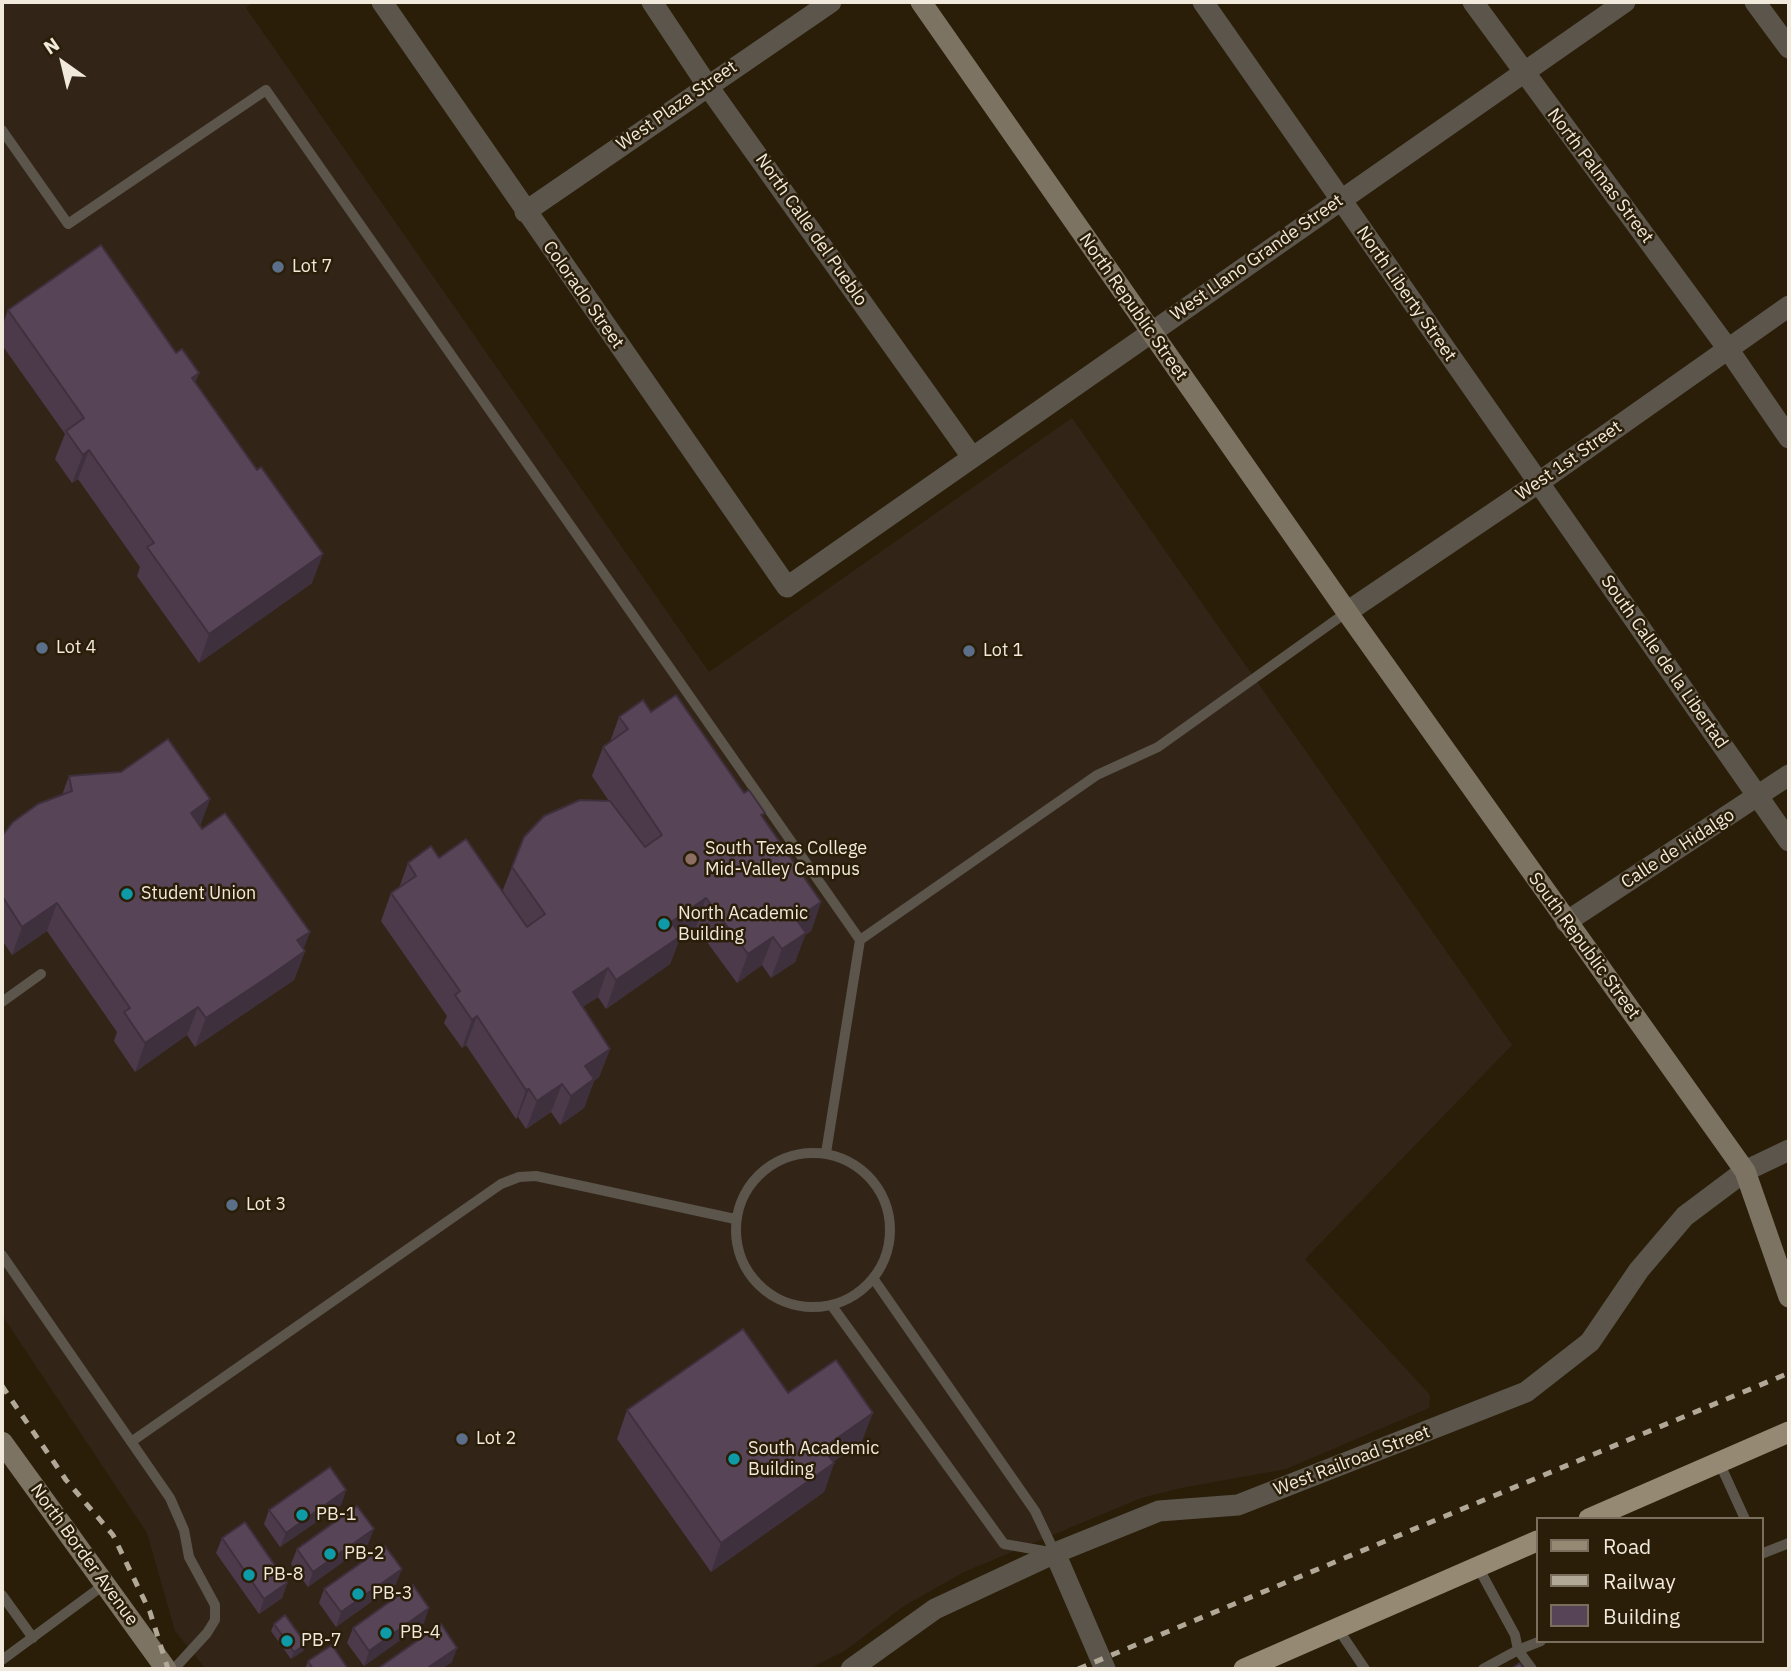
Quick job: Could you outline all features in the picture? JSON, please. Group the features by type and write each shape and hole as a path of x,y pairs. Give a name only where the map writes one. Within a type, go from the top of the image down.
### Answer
{"main road":[{"path":"1594,1517 1789,1432"},
{"path":"1244,1669 1536,1541"}],"street":[{"name":"Colorado Street","path":"382,2 787,587"},
{"name":"North Calle del Pueblo","path":"652,2 707,85 972,457"},
{"name":"West Plaza Street","path":"525,212 831,2"},
{"name":"North Republic Street","path":"921,2 1347,612"},
{"name":"North Liberty Street","path":"1203,2 1538,483"},
{"name":"North Palmas Street","path":"1473,2 1728,349 1789,438"},
{"name":"West Llano Grande Street","path":"787,587 1625,2"},
{"path":"1755,2 1789,48"},
{"name":"West 1st Street","path":"1347,612 1538,483 1789,306"},
{"name":"South Calle de la Libertad","path":"1538,483 1789,841"},
{"name":"South Republic Street","path":"1347,612 1745,1171 1789,1297"},
{"name":"Calle de Hidalgo","path":"1566,922 1789,775"},
{"name":"West Railroad Street","path":"851,1669 935,1609 1055,1553 1159,1511 1238,1505 1526,1392 1590,1342 1639,1270 1685,1216 1745,1171 1789,1150"},
{"name":"North Border Avenue","path":"5,1451 166,1669"},
{"path":"1055,1553 1105,1669"}],"lane":[{"path":"2,130 68,224 266,90 860,940 826,1153"},
{"path":"860,940 1097,775 1158,747 1347,612"},
{"path":"2,1002 41,974"},
{"path":"826,1153 855,1165 873,1181 887,1205 891,1231 888,1252 873,1278 856,1295 832,1306 811,1308 785,1303 761,1289 743,1266 735,1240 735,1219 745,1194 761,1172 785,1158 826,1153"},
{"path":"131,1442 500,1184 519,1177 536,1176 735,1219"},
{"path":"2,1255 170,1498 184,1530 189,1557 215,1605 215,1620 208,1633 174,1669"},
{"path":"873,1278 1035,1511 1055,1553"},
{"path":"832,1306 1004,1544 1055,1553"},
{"path":"1719,1462 1744,1517"},
{"path":"1763,1553 1789,1543"},
{"path":"1478,1567 1516,1634 1518,1650 1532,1669"},
{"path":"2,1660 105,1584"},
{"path":"2,1595 33,1638"},
{"path":"1338,1629 1365,1669"},
{"path":"1483,1669 1536,1643"}],"shaded area":[{"name":"South Texas College Mid-Valley Campus","path":"2,2 253,2 246,8 709,672 1072,418 1512,1045 1305,1259 1430,1395 1429,1408 1286,1469 1141,1498 964,1572 904,1606 846,1650 809,1669 206,1669 175,1631 147,1533 2,1315"}],"building":[{"path":"101,245 176,353 182,349 199,373 192,378 257,470 261,467 323,554 209,634 147,547 154,543 89,450 83,455 66,431 84,418 8,310"},
{"name":"North Academic Building","path":"676,695 744,793 749,790 765,813 761,815 821,902 796,919 806,933 782,949 773,937 748,954 706,898 671,922 681,936 616,980 608,968 573,992 610,1049 585,1066 594,1079 571,1096 562,1084 537,1101 529,1089 526,1090 477,1016 472,1020 455,995 460,991 391,893 416,876 408,863 431,846 439,858 466,839 527,927 545,914 512,867 524,837 544,816 580,800 610,801 645,847 662,835 603,747 628,729 619,717 643,700 651,712"},
{"name":"Student Union","path":"168,739 210,799 191,813 202,829 225,813 310,932 297,940 305,951 271,975 206,1018 198,1007 145,1043 124,1012 130,1008 57,903 22,927 2,896 2,836 13,822 38,804 72,791 69,776 121,772"},
{"name":"South Academic Building","path":"743,1329 788,1393 836,1360 873,1413 823,1448 834,1463 721,1543 627,1410"},
{"path":"330,1467 346,1490 286,1533 269,1510"},
{"path":"357,1506 374,1529 313,1572 297,1549"},
{"path":"245,1522 287,1583 264,1599 222,1538"},
{"path":"385,1546 402,1569 341,1612 324,1589"},
{"path":"413,1585 429,1608 369,1651 353,1628"},
{"path":"285,1615 306,1644 294,1652 274,1624"},
{"path":"441,1624 457,1648 426,1669 381,1669 380,1667"},
{"path":"332,1645 348,1669 313,1669 308,1661"},
{"path":"1520,1663 1524,1669 1511,1669"}],"railway":[{"path":"1078,1669 1789,1373"},
{"path":"2,1386 66,1480 113,1535 150,1612 168,1669"}],"place":[{"name":"Lot 7","path":"278,267"},
{"name":"Lot 4","path":"42,648"},
{"name":"Lot 1","path":"969,651"},
{"name":"South Texas College Mid-Valley Campus","path":"691,859"},
{"name":"Student Union","path":"127,894"},
{"name":"North Academic Building","path":"664,924"},
{"name":"Lot 3","path":"232,1205"},
{"name":"Lot 2","path":"462,1439"},
{"name":"South Academic Building","path":"734,1459"},
{"name":"PB-1","path":"302,1515"},
{"name":"PB-2","path":"330,1554"},
{"name":"PB-8","path":"249,1575"},
{"name":"PB-3","path":"358,1594"},
{"name":"PB-4","path":"386,1633"},
{"name":"PB-7","path":"287,1641"}]}
